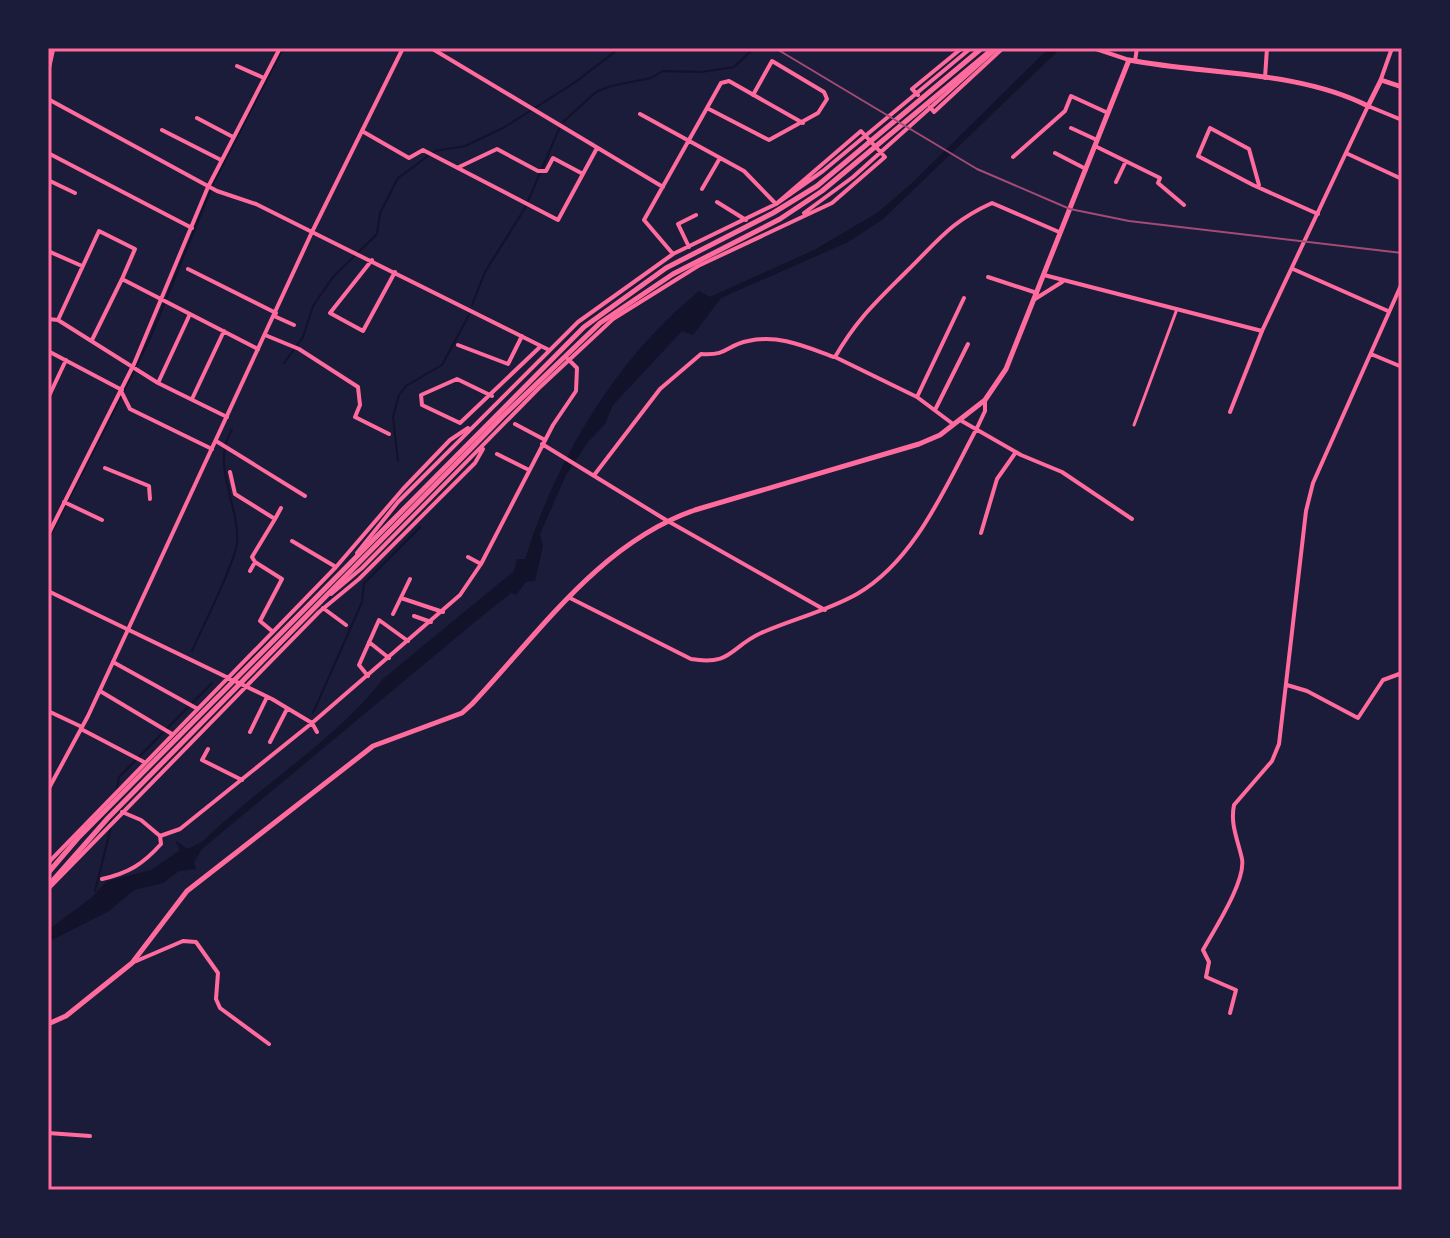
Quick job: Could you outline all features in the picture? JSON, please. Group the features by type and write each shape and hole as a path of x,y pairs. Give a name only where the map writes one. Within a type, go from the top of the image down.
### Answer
{"main road":[{"path":"48,70 53,48"},
{"path":"48,873 355,555 605,309 641,284 817,186 982,48"},
{"path":"48,888 84,843 254,669 321,606 545,369 638,295 780,219 822,191 998,48"},
{"path":"48,1024 66,1016 132,963 187,891 346,764 385,739 462,713 570,598 628,542 666,520 919,444 957,422 985,400 1006,369 1059,232 1132,61 1321,89 1368,106 1381,80 1402,87"}],"street":[{"path":"48,535 137,367 208,187 280,48"},
{"path":"48,790 100,691 312,232 403,48"},
{"path":"431,48 663,187"},
{"path":"962,48 912,89 934,112 985,66 998,48"},
{"path":"355,555 391,509 600,303 673,254 776,204 859,142 970,48 985,66"},
{"path":"796,219 874,159 998,48"},
{"path":"1093,48 1132,61 1137,48"},
{"path":"1265,79 1267,48"},
{"path":"1381,80 1392,48"},
{"path":"707,108 769,140 803,123 824,105 824,92 772,61 753,95"},
{"path":"237,66 264,78"},
{"path":"673,254 644,223 724,80 803,123"},
{"path":"1013,157 1065,111 1071,96 1108,113"},
{"path":"48,99 208,187 256,204 549,350"},
{"path":"1230,412 1262,331 1368,106 1402,120"},
{"path":"640,114 744,171 776,204"},
{"path":"197,118 233,137"},
{"path":"1071,128 1160,178 1158,183 1184,205"},
{"path":"1259,185 1249,149 1210,128 1198,156 1318,214"},
{"path":"162,130 221,160"},
{"path":"362,131 409,158 423,150 558,220 597,148"},
{"path":"48,888 321,606 568,359 613,319 660,287 832,203 885,157 861,131 776,204"},
{"path":"459,167 497,149 540,171 546,171 553,158 583,174"},
{"path":"48,153 192,228"},
{"path":"1055,153 1086,169"},
{"path":"1348,154 1402,179"},
{"path":"702,189 720,158"},
{"path":"1116,182 1126,161"},
{"path":"48,180 75,193"},
{"path":"717,202 746,220"},
{"path":"835,357 858,318 942,232 972,212 992,203 1059,232"},
{"path":"689,247 678,224 696,215"},
{"path":"58,320 99,231 135,249 92,340"},
{"path":"48,251 82,266"},
{"path":"372,260 330,313 363,331 395,272"},
{"path":"188,269 294,325"},
{"path":"1293,269 1388,311"},
{"path":"1044,275 1262,331"},
{"path":"988,277 1036,296 1064,281"},
{"path":"122,279 258,349"},
{"path":"1230,1013 1236,990 1206,977 1209,962 1203,950 1239,881 1242,861 1235,843 1234,805 1277,753 1306,511 1313,483 1401,286"},
{"path":"917,397 964,298"},
{"path":"1134,425 1177,309"},
{"path":"158,383 190,314"},
{"path":"48,319 58,320 158,383 228,417"},
{"path":"192,399 224,331"},
{"path":"265,335 295,349 358,387 360,405 355,417 389,434"},
{"path":"458,345 508,364 522,336"},
{"path":"595,474 660,389 701,354 721,355 745,341 779,338 835,357 917,397 957,422 977,428 1016,452 1062,472 1132,519"},
{"path":"936,408 968,344"},
{"path":"492,396 457,379 421,395 422,405 460,423 492,396 542,346"},
{"path":"48,351 123,393 130,409 212,449"},
{"path":"1371,354 1402,367"},
{"path":"160,836 180,829 242,780 460,595 481,564 544,442 576,391 577,368 568,359"},
{"path":"49,396 66,360"},
{"path":"570,598 691,659 706,662 730,657 757,635 825,610 860,592 899,561 977,428 985,411 985,400"},
{"path":"48,863 336,567 450,440 476,423"},
{"path":"515,424 666,520 825,610"},
{"path":"216,441 305,496"},
{"path":"981,533 997,479 1016,452"},
{"path":"497,454 529,470"},
{"path":"105,468 149,486 150,499"},
{"path":"230,472 235,494 275,519"},
{"path":"66,503 102,520"},
{"path":"272,631 260,621 282,579 252,557 281,508"},
{"path":"292,541 336,567"},
{"path":"468,557 481,564"},
{"path":"250,571 255,562"},
{"path":"393,614 410,579"},
{"path":"48,591 267,697 312,723 317,732"},
{"path":"401,598 443,612"},
{"path":"321,606 346,625"},
{"path":"414,616 431,622"},
{"path":"368,676 359,665 379,620 408,641"},
{"path":"369,642 389,658"},
{"path":"113,662 196,708"},
{"path":"1287,685 1307,691 1358,718 1383,680 1402,673"},
{"path":"100,691 172,734"},
{"path":"250,732 267,697"},
{"path":"270,742 287,709"},
{"path":"48,711 144,762"},
{"path":"208,749 202,760 242,780"},
{"path":"102,879 126,874 145,862 161,844 160,836 141,820 122,812"},
{"path":"132,963 183,941 196,942 218,973 217,1003 269,1044"},
{"path":"48,1133 90,1136"}],"shaded area":[{"path":"1049,48 1061,48 882,220 846,243 721,298 693,335 682,331 613,405 605,424 588,442 566,475 540,534 543,546 535,581 526,582 516,595 511,593 202,849 194,862 196,869 179,871 163,883 134,890 109,911 48,942 48,930 91,898 107,881 151,870 180,850 175,840 188,849 203,841 320,743 364,702 383,679 514,571 517,559 525,559 554,483 593,412 641,348 699,291 710,297 814,250 877,213 912,183"}],"waterway":[{"path":"124,391 151,336 214,182 283,48"},
{"path":"284,363 303,337 313,306 333,277 377,234 380,213 398,178 435,151 465,146 503,128 574,83 620,48"},
{"path":"563,122 596,92 611,86 651,78 663,71 701,72 734,67 754,48"},
{"path":"472,305 485,272 525,208 559,129"},
{"path":"398,461 393,417 399,395 406,386 442,365 469,315"},
{"path":"48,540 121,397"},
{"path":"192,651 225,580 237,543 224,457 232,429"},
{"path":"313,713 362,602 364,583 420,527"},
{"path":"117,789 119,777 212,683"},
{"path":"95,891 111,827"}],"railway":[{"path":"775,48 977,169 1070,209 1129,221 1402,253"}]}
